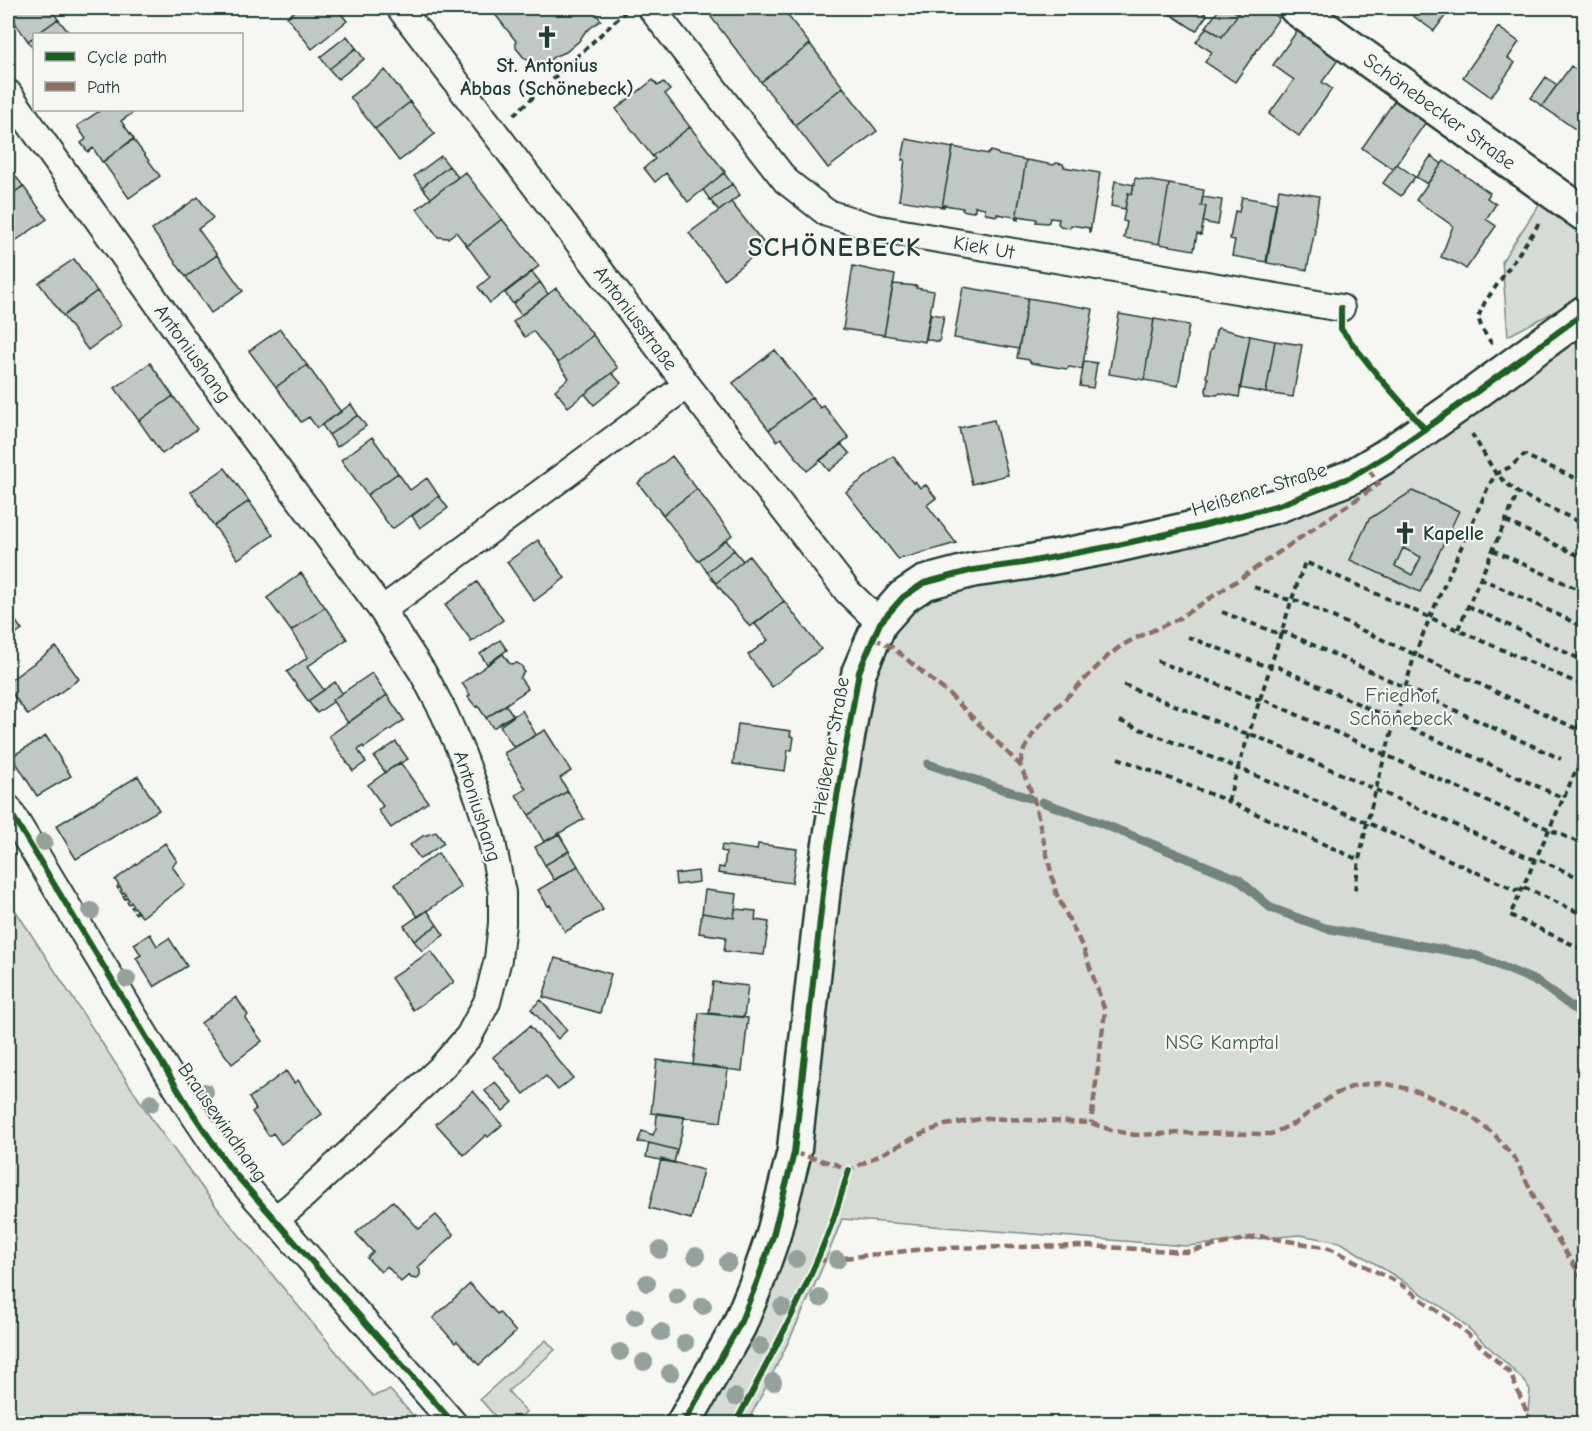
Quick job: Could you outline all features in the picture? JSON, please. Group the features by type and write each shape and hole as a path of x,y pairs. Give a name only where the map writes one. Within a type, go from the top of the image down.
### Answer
{"street":[{"name":"Antoniusstraße","path":"400,8 848,592 880,623"},
{"name":"Kiek Ut","path":"651,8 786,181 827,213 874,228 1341,308"},
{"name":"Schönebecker Straße","path":"1296,8 1584,214"},
{"name":"Antoniushang","path":"8,93 232,408 382,610 429,683 444,713 462,754 491,837 502,893 502,923 498,959 488,1002 469,1036 441,1068 274,1220"},
{"name":"Heißener Straße","path":"683,1424 739,1326 757,1282 773,1236 794,1152 826,866 838,791 859,672 880,623 903,597 924,583 973,570 1118,545 1202,526 1279,505 1351,477 1389,454 1456,407 1584,313"},
{"path":"382,610 687,385"},
{"name":"Brausewindhang","path":"8,808 188,1106 229,1167 454,1424"}],"path":[{"path":"517,113 630,8"},
{"path":"1513,366 1491,342 1482,329 1478,317 1485,302 1535,230 1554,192"},
{"path":"1456,407 1496,474 1518,493 1584,524"},
{"path":"1355,890 1367,823 1415,654 1489,485 1496,474 1510,467 1524,455 1584,482"},
{"path":"1458,629 1518,493"},
{"path":"1506,521 1584,558"},
{"path":"1493,550 1584,592"},
{"path":"1228,801 1305,562 1584,684"},
{"path":"1480,578 1584,627"},
{"path":"1254,587 1298,601 1584,732"},
{"path":"1468,606 1584,661"},
{"path":"1222,612 1274,632 1287,633 1561,759"},
{"path":"1188,637 1263,665 1278,667 1563,798"},
{"path":"1157,661 1267,701 1584,845"},
{"path":"1124,685 1248,734 1584,880"},
{"path":"1577,729 1584,713"},
{"path":"1120,721 1367,823 1515,890 1527,888 1584,915"},
{"path":"1584,755 1510,915 1584,950"},
{"path":"1118,758 1228,801 1359,860"}],"green space":[{"path":"1546,194 1584,223 1584,296 1508,336 1502,261"},
{"path":"1558,339 1584,345 1584,1423 1527,1423 1530,1390 1506,1363 1454,1315 1340,1242 1299,1235 1186,1246 842,1219 798,1323 747,1423 686,1424 759,1284 854,710 904,600 1281,506"},
{"path":"8,899 155,1124 221,1213 373,1396 390,1390 420,1423 8,1423"},
{"path":"546,1340 555,1350 508,1391 526,1412 513,1423 501,1423 480,1399"}],"building":[{"path":"8,8 50,8 58,19 38,33 33,33 33,38 28,41 8,13"},
{"path":"299,8 336,8 347,21 312,49 287,17"},
{"name":"St. Antonius Abbas (Schönebeck)","path":"490,8 595,8 601,20 585,32 579,41 566,52 555,56 538,69 533,61 525,59 516,48 516,41"},
{"path":"724,8 782,8 810,44 761,82 711,17"},
{"path":"1161,8 1203,8 1201,11 1207,15 1196,31"},
{"path":"1220,8 1229,8 1238,14 1222,37 1206,27"},
{"path":"1242,8 1264,8 1279,18 1235,82 1205,62 1212,52 1196,42 1207,27 1222,37"},
{"path":"1402,8 1451,8 1434,31"},
{"path":"58,19 69,33 38,33"},
{"path":"1498,27 1519,42 1508,58 1515,63 1491,97 1463,77"},
{"path":"1297,31 1338,60 1322,82 1332,89 1299,136 1269,114 1294,80 1273,65"},
{"path":"347,36 356,48 329,69 320,57"},
{"path":"33,38 33,48 28,41"},
{"path":"810,44 843,87 795,125 761,82"},
{"path":"356,48 364,59 338,79 329,69"},
{"path":"1571,66 1584,76 1584,135 1542,106"},
{"path":"385,70 410,102 375,129 350,97"},
{"path":"1546,77 1557,85 1542,106 1531,98"},
{"path":"653,80 658,86 663,82 670,90 665,94 690,127 652,156 616,109"},
{"path":"843,87 877,131 828,168 795,125"},
{"path":"1395,100 1426,122 1393,169 1362,148"},
{"path":"410,102 435,134 399,161 375,129"},
{"path":"100,111 136,111 121,121 134,139 102,162 93,148 88,152 81,143 86,139 77,126"},
{"path":"690,127 725,172 688,202 666,173 655,182 644,168 655,159 652,156"},
{"path":"133,139 160,176 129,198 103,162"},
{"path":"906,139 953,148 942,207 899,200"},
{"path":"953,147 988,154 991,151 999,155 1026,160 1016,220 1015,217 987,214 985,208 975,206 972,212 962,210 963,208 944,205 942,207"},
{"path":"441,156 449,166 422,187 414,176"},
{"path":"1431,156 1442,164 1427,184 1416,177"},
{"path":"1026,160 1054,165 1063,164 1064,167 1100,173 1090,232 1089,228 1060,226 1059,219 1050,218 1047,223 1018,216 1018,220 1016,219"},
{"path":"1444,161 1490,193 1487,198 1496,204 1486,219 1496,226 1466,269 1441,257 1453,226 1416,200"},
{"path":"1397,164 1415,177 1401,196 1383,183"},
{"path":"8,166 23,186 8,197"},
{"path":"449,166 458,177 431,198 422,187"},
{"path":"465,172 502,219 467,246 456,232 448,238 438,237 417,209"},
{"path":"724,173 732,184 710,200 703,190"},
{"path":"1135,178 1169,184 1159,244 1124,238 1127,222 1123,221 1128,193 1132,194"},
{"path":"1115,181 1134,185 1132,194 1128,193 1125,209 1111,206"},
{"path":"732,184 740,195 719,211 710,200"},
{"path":"1169,184 1204,190 1201,206 1206,206 1201,235 1197,234 1194,250 1159,244"},
{"path":"23,186 47,219 11,244 8,239 8,197"},
{"path":"1279,189 1319,196 1307,270 1267,263"},
{"path":"198,197 213,218 198,229 217,255 186,277 152,230"},
{"path":"1203,197 1222,200 1218,225 1203,222 1206,206 1201,206"},
{"path":"1242,197 1276,203 1266,262 1232,256 1235,240 1230,239 1235,211 1239,212"},
{"path":"731,202 766,246 724,279 689,233"},
{"path":"502,219 539,266 490,303 478,287 490,277 467,246"},
{"path":"217,255 243,291 211,313 186,277"},
{"path":"74,259 97,291 63,316 39,283"},
{"path":"853,266 895,275 884,335 843,329"},
{"path":"532,272 540,282 513,304 505,293"},
{"path":"540,282 548,294 521,315 513,304"},
{"path":"893,284 917,286 916,288 934,291 925,342 884,335"},
{"path":"963,287 1028,298 1019,349 954,338"},
{"path":"556,288 593,335 558,363 533,331 525,337 513,322"},
{"path":"97,291 122,325 88,350 63,316"},
{"path":"1028,298 1093,309 1082,369 1031,363 1029,360 1017,358"},
{"path":"931,314 944,316 939,342 926,339"},
{"path":"1119,314 1154,320 1144,380 1109,374"},
{"path":"1154,319 1189,325 1178,386 1144,380"},
{"path":"1218,328 1250,336 1239,397 1220,393 1207,394 1206,391 1211,349"},
{"path":"280,329 307,365 276,387 249,351"},
{"path":"593,335 618,368 568,407 555,390 569,378 558,363"},
{"path":"1250,336 1275,341 1266,393 1240,388"},
{"path":"1275,341 1302,345 1293,397 1266,393"},
{"path":"775,350 812,397 769,430 733,383"},
{"path":"1084,361 1097,363 1093,388 1080,386"},
{"path":"150,363 173,396 139,421 115,388"},
{"path":"307,365 341,412 317,428 309,417 301,422 276,387"},
{"path":"612,373 621,383 594,405 585,394"},
{"path":"173,396 197,429 162,454 139,421"},
{"path":"812,397 820,408 823,405 849,438 807,471 781,438 777,441 769,430"},
{"path":"351,404 358,415 329,435 322,425"},
{"path":"358,415 366,426 337,447 329,435"},
{"path":"994,420 1008,475 972,484 959,428"},
{"path":"372,437 398,473 367,495 341,460"},
{"path":"841,444 850,454 829,471 820,460"},
{"path":"672,456 697,489 663,515 638,483"},
{"path":"893,456 913,483 915,481 920,488 926,485 936,498 927,505 956,543 899,560 846,492"},
{"path":"225,468 249,501 214,526 191,492"},
{"path":"398,473 410,490 427,478 439,496 392,529 367,495"},
{"path":"697,489 732,535 698,561 663,515"},
{"name":"Kapelle","path":"1412,491 1459,511 1420,592 1350,560 1369,519","holes":["1403,548 1421,557 1412,575 1395,566"]},
{"path":"439,496 448,508 420,528 412,516"},
{"path":"249,501 273,535 238,559 214,526"},
{"path":"538,540 565,578 534,601 507,562"},
{"path":"726,540 734,550 707,572 699,560"},
{"path":"734,550 743,561 716,583 707,572"},
{"path":"749,556 784,601 750,627 716,583"},
{"path":"301,573 325,607 291,631 267,598"},
{"path":"477,582 503,620 471,642 445,605"},
{"path":"784,601 821,649 772,687 748,655 768,640 755,624"},
{"path":"325,607 347,639 307,667 324,690 308,701 287,672 308,657 291,631"},
{"path":"8,610 22,630 8,640"},
{"path":"500,640 507,650 487,664 480,654"},
{"path":"56,647 79,679 28,715 8,688 8,682"},
{"path":"503,654 510,664 517,663 522,666 524,672 520,678 528,689 486,718 468,697 470,695 462,683"},
{"path":"372,673 387,695 348,723 332,700"},
{"path":"335,682 342,693 317,713 308,701"},
{"path":"387,695 404,720 358,750 366,762 353,771 329,736"},
{"path":"506,705 513,715 493,728 486,718"},
{"path":"522,710 536,735 514,748 500,726"},
{"path":"738,724 791,731 790,736 794,737 792,750 788,750 785,771 733,764"},
{"path":"545,730 571,771 560,778 568,791 529,815 516,795 526,789 504,753"},
{"path":"46,736 71,776 37,796 12,756"},
{"path":"396,742 408,759 385,772 374,757"},
{"path":"400,762 428,802 391,828 378,810 383,806 368,785"},
{"path":"138,776 159,810 76,859 56,826"},
{"path":"568,791 584,819 544,842 529,815"},
{"path":"436,832 444,843 420,859 410,845 423,836"},
{"path":"559,834 569,851 545,865 535,847"},
{"path":"165,843 177,861 172,866 185,885 142,917 138,912 136,914 134,912 137,911 135,907 132,909 131,902 129,904 127,902 129,900 127,897 125,899 123,896 126,895 124,892 122,894 120,887 118,889 119,885 115,880"},
{"path":"758,844 797,849 792,883 718,873 719,867 724,868 726,852 721,851 722,845 757,850"},
{"path":"569,851 578,866 554,880 545,865"},
{"path":"438,853 461,887 418,917 395,884"},
{"path":"578,866 603,910 565,932 550,905 548,906 538,890"},
{"path":"698,871 699,882 676,885 675,874"},
{"path":"705,890 737,894 734,918 702,913"},
{"path":"735,909 756,911 755,920 769,922 764,955 724,951 726,937 699,933 702,913 734,918"},
{"path":"427,910 437,925 414,941 404,926"},
{"path":"437,925 444,935 422,951 414,941"},
{"path":"150,934 157,946 169,938 187,966 154,987 136,958 141,955 134,944"},
{"path":"431,951 454,982 413,1010 391,978"},
{"path":"555,958 611,974 600,1013 543,997"},
{"path":"713,982 748,986 744,1017 709,1013"},
{"path":"236,997 248,1015 245,1018 262,1041 232,1064 201,1023"},
{"path":"541,1000 567,1030 558,1039 531,1009"},
{"path":"699,1013 748,1018 742,1071 693,1065"},
{"path":"530,1026 573,1078 558,1090 546,1076 524,1094 493,1057"},
{"path":"657,1060 728,1069 721,1122 651,1113"},
{"path":"286,1071 294,1083 298,1080 322,1114 281,1144 273,1133 269,1136 252,1112 256,1109 249,1098"},
{"path":"495,1082 513,1102 503,1111 485,1091"},
{"path":"473,1091 502,1125 488,1137 486,1135 464,1155 436,1124"},
{"path":"657,1113 684,1117 677,1150 638,1142 642,1131 653,1135"},
{"path":"649,1143 677,1150 674,1163 646,1157"},
{"path":"661,1159 703,1170 691,1219 649,1208"},
{"path":"393,1201 419,1229 436,1215 454,1235 417,1268 420,1270 420,1275 417,1279 409,1275 401,1282 387,1266 381,1272 367,1258 373,1252 356,1233"},
{"path":"470,1284 516,1332 479,1365 433,1318"},
{"path":"627,1416 640,1424 622,1424"}],"waterway":[{"path":"928,764 1029,798"},
{"path":"1042,802 1098,822 1238,879 1271,908 1325,928 1477,956 1538,982 1584,1016"}],"marked path":[{"path":"1020,765 1024,750 1033,734 1108,656 1134,639 1178,619 1379,484 1367,467"},
{"path":"873,638 892,647 950,695 1020,765 1033,796 1056,893 1084,950 1105,1011 1091,1123"},
{"path":"848,1173 849,1170 926,1132 945,1125 986,1118 1091,1123 1135,1135 1271,1134 1295,1123 1333,1095 1356,1085 1383,1083 1417,1091 1465,1112 1494,1134 1516,1160 1545,1219 1584,1281"},
{"path":"794,1153 849,1170"},
{"path":"817,1261 933,1248 1089,1246 1186,1252 1259,1236 1329,1248 1399,1283 1462,1329 1510,1373 1532,1424"}],"cycle path":[{"path":"1341,308 1341,329 1378,376 1425,429"},
{"path":"683,1424 739,1326 773,1236 794,1153 826,866 838,791 859,672 880,623 903,597 924,583 973,570 1118,545 1202,526 1279,505 1351,477 1389,454 1456,407 1584,313"},
{"path":"8,808 188,1106 229,1167 454,1424"},
{"path":"735,1424 811,1275 832,1223 849,1170"}],"place":[{"name":"St. Antonius Abbas (Schönebeck)","path":"547,37"},
{"name":"Kapelle","path":"1405,533"}],"district":[{"name":"SCHÖNEBECK","path":"835,247"}],"park label":[{"name":"Friedhof Schönebeck","path":"1401,706"},
{"name":"NSG Kamptal","path":"1222,1042"}]}
